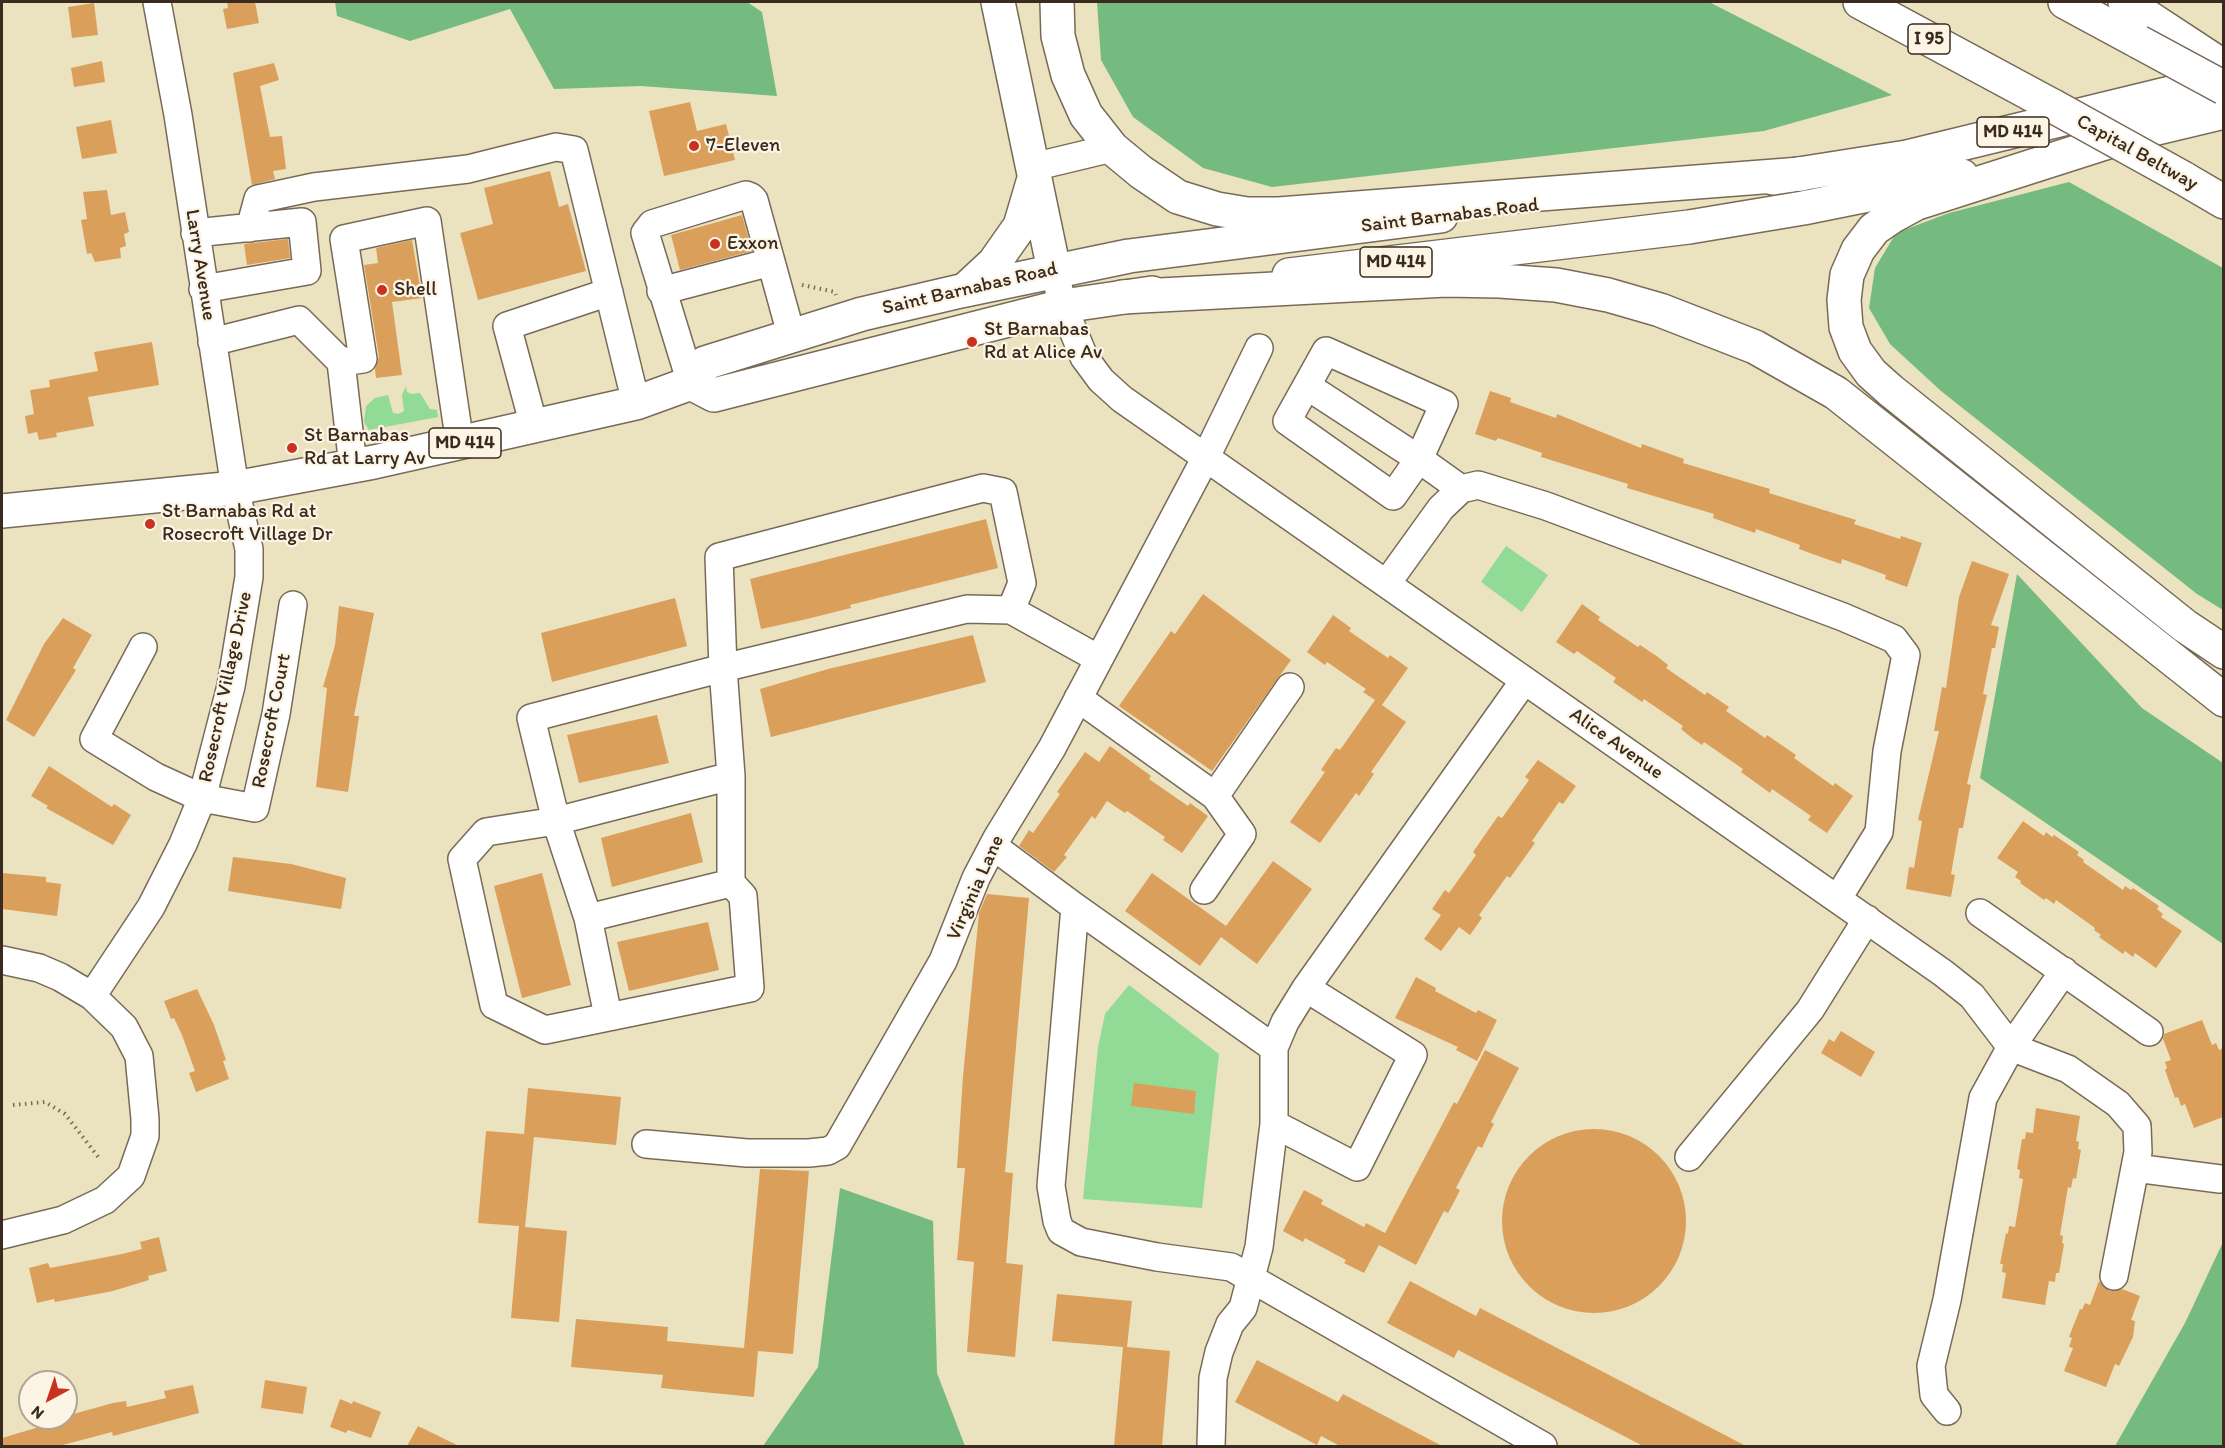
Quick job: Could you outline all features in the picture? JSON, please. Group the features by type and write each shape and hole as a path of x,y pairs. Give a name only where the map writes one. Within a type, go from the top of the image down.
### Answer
{"main road":[{"path":"998,2 1054,270"},
{"path":"1057,2 1058,36 1068,75 1086,115 1112,148 1141,172 1178,197 1217,209 1247,214 1279,214 1801,174"},
{"name":"Capital Beltway","path":"1860,2 2223,202"},
{"path":"2066,2 2223,88"},
{"path":"2125,2 2223,67"},
{"name":"Saint Barnabas Road","path":"2,511 235,488 460,444 636,403 691,383 705,363 862,314 1129,255 1801,174 1907,157 2223,80"},
{"name":"Saint Barnabas Road","path":"691,383 714,395 1063,306 1701,225 1913,186 2223,112"},
{"path":"2139,132 1917,203 1893,216 1874,229 1863,243 1847,275 1844,300 1846,327 1856,351 1871,373 1890,390 2185,626 2223,652"},
{"path":"965,290 994,263 1020,226 1034,171"},
{"path":"1122,297 1446,280 1500,281 1556,285 1608,295 1660,310 1755,347 1836,393 2223,700"}],"street":[{"name":"Larry Avenue","path":"158,2 235,488 244,528"},
{"path":"250,228 258,200 314,187 468,169 556,147 574,150 636,403"},
{"path":"1034,171 1112,148"},
{"path":"691,383 645,233 652,224 746,195 754,200 792,334"},
{"path":"341,362 363,359 344,239 427,221 460,444"},
{"path":"195,233 302,222 307,271 203,289"},
{"path":"661,291 771,262"},
{"path":"1054,270 1063,306 1084,357 1101,380 1137,411 1205,459"},
{"path":"534,426 507,326 609,291"},
{"path":"213,342 299,320 341,362 353,466"},
{"name":"Virginia Lane","path":"646,1144 747,1153 809,1153 828,1151 837,1146 943,961 976,878 1099,659 1205,459 1259,348"},
{"path":"1326,351 1444,404 1419,459 1393,496 1287,421 1326,351"},
{"path":"1307,386 1461,489"},
{"name":"Alice Avenue","path":"1205,459 1387,583 1867,919 1972,996 2011,1047"},
{"path":"1387,583 1441,508 1461,489 1478,484 1546,506 1843,617 1894,639 1906,655 1887,751 1880,832 1838,898"},
{"path":"731,776 556,821 486,832 462,859 494,1005 545,1030 750,988 743,896 731,883 731,776 723,668 719,557 983,488 1003,492 1022,583 1011,610"},
{"name":"Rosecroft Village Drive","path":"92,996 151,907 183,844 202,798 228,697 245,611 249,549 244,528"},
{"name":"Rosecroft Court","path":"143,647 94,739 156,777 202,798 255,808 276,714 293,605"},
{"path":"608,1016 588,918 556,821 531,718 723,668 967,609 1011,610 1099,659"},
{"path":"1217,1443 1213,1378 1219,1352 1230,1323 1243,1308 1259,1247 1274,1124 1274,1048 1285,1022 1306,988 1524,681"},
{"path":"1215,796 1290,687"},
{"path":"1078,698 1215,796 1242,834 1204,890"},
{"path":"993,846 1274,1048"},
{"path":"588,918 731,883"},
{"path":"1076,907 1051,1186 1057,1221 1061,1230 1070,1238 1082,1242 1157,1257 1220,1264 1252,1277 1543,1446"},
{"path":"1980,913 2149,1032"},
{"path":"1689,1157 1810,1010 1867,919"},
{"path":"2,960 39,968 92,996 124,1027 139,1056 145,1096 145,1136 131,1176 105,1200 63,1220 2,1235"},
{"path":"1947,1411 1934,1395 1931,1366 1947,1300 1983,1098 2011,1047 2064,971"},
{"path":"1274,1124 1358,1167 1413,1055 1306,988"},
{"path":"2011,1047 2068,1069 2118,1104 2137,1126 2135,1168 2114,1276"},
{"path":"2135,1168 2220,1179"}],"path":[{"path":"803,284 809,288 835,292 839,303"},
{"path":"13,1105 45,1102 65,1114 99,1158"}],"green space":[{"path":"335,2 747,2 762,12 777,96 641,86 554,89 510,9 410,41 337,16"},
{"path":"1097,2 1709,2 1892,95 1764,131 1272,187 1203,168 1133,117 1101,60"},
{"path":"2069,182 2223,268 2223,610 2197,594 1941,391 1890,344 1869,308 1875,268 1896,233 1949,213"},
{"path":"406,386 407,392 420,393 430,409 437,410 438,417 369,430 364,422 366,406 375,398 388,395 393,413 398,414 404,411 402,395"},
{"path":"1506,546 1548,575 1522,612 1481,582"},
{"path":"2017,574 2142,708 2223,763 2223,944 1980,778"},
{"path":"1129,985 1219,1054 1202,1208 1083,1199 1098,1047 1105,1014"},
{"path":"840,1188 933,1221 937,1373 965,1446 763,1446 818,1367"},
{"path":"2223,1242 2223,1446 2115,1446 2185,1323"}],"building":[{"path":"227,2 255,2 259,23 227,29 223,9 228,8"},
{"path":"94,3 98,35 72,38 68,7"},
{"path":"102,61 105,82 74,87 71,68"},
{"path":"274,63 279,80 260,86 270,137 282,136 286,169 273,171 275,179 252,185 233,73"},
{"name":"7-Eleven","path":"690,102 697,131 726,124 735,160 664,176 649,111"},
{"path":"111,120 117,153 82,159 76,127"},
{"path":"550,171 559,207 568,204 586,271 478,300 460,233 493,224 484,188"},
{"path":"107,190 111,215 125,212 129,232 124,234 126,246 120,248 121,258 95,262 91,253 87,254 81,220 87,219 83,192"},
{"name":"Exxon","path":"742,215 752,251 680,270 671,235"},
{"path":"288,239 290,258 247,265 244,244"},
{"path":"412,240 422,298 392,302 402,375 376,378 375,369 379,357 364,265 378,263 376,248"},
{"path":"152,342 159,385 88,397 94,426 56,433 57,437 39,440 37,432 28,434 25,416 34,414 30,390 50,387 49,380 98,371 94,352"},
{"path":"1490,391 1511,398 1510,402 1556,418 1557,414 1641,448 1642,444 1684,459 1683,463 1770,489 1769,493 1856,520 1854,524 1900,539 1901,536 1922,543 1907,587 1885,579 1886,575 1842,559 1841,564 1799,549 1800,545 1756,529 1755,533 1713,518 1714,514 1627,488 1628,484 1541,457 1542,453 1498,438 1496,441 1475,434"},
{"path":"986,519 998,568 850,605 851,608 761,629 750,579"},
{"path":"1972,561 2009,574 1991,625 1999,627 1995,648 1992,648 1983,694 1987,695 1967,784 1971,785 1963,828 1959,828 1951,874 1955,875 1951,897 1906,889 1909,867 1914,868 1922,821 1918,820 1939,731 1934,731 1942,687 1946,688 1959,597"},
{"path":"1203,594 1291,660 1212,771 1119,706 1171,631 1175,634"},
{"path":"675,598 687,646 552,682 541,633"},
{"path":"1582,604 1600,617 1598,620 1638,647 1640,645 1658,657 1668,665 1666,668 1705,695 1707,692 1729,707 1726,711 1765,738 1767,735 1796,755 1794,758 1833,786 1835,783 1853,796 1827,833 1808,820 1811,816 1772,789 1770,793 1741,772 1743,769 1704,742 1702,745 1692,738 1681,729 1683,726 1644,699 1642,702 1613,682 1616,678 1577,651 1574,654 1556,642"},
{"path":"339,606 374,613 354,716 359,716 348,792 316,787 327,688 323,687 335,645"},
{"path":"1333,615 1351,628 1349,631 1388,658 1390,655 1408,668 1382,705 1406,722 1371,772 1374,774 1359,796 1356,793 1320,843 1290,822 1325,772 1321,770 1329,758 1336,748 1340,750 1375,700 1363,692 1366,689 1327,662 1325,665 1307,652"},
{"path":"63,618 92,635 73,668 76,670 34,737 6,720 44,644"},
{"path":"973,635 986,682 771,737 760,689 828,669"},
{"path":"657,715 669,763 579,783 567,735"},
{"path":"1110,746 1151,776 1149,779 1188,806 1190,803 1208,816 1182,853 1163,840 1165,837 1127,811 1125,813 1107,801 1095,819 1092,816 1064,855 1067,857 1054,872 1019,846 1029,830 1033,833 1060,794 1057,792 1085,752 1099,762"},
{"path":"1538,760 1576,786 1563,804 1559,802 1532,841 1535,843 1510,878 1507,876 1479,915 1482,918 1470,935 1459,927 1441,951 1424,939 1441,915 1432,909 1445,890 1449,893 1476,855 1473,852 1498,816 1502,818 1529,780 1525,777"},
{"path":"49,766 112,807 114,804 131,815 113,845 46,808 48,806 31,796"},
{"path":"691,813 703,862 612,887 601,838"},
{"path":"2023,821 2044,836 2046,832 2052,837 2054,835 2079,852 2077,855 2084,860 2083,862 2123,890 2125,886 2131,890 2133,888 2159,906 2157,909 2163,914 2161,917 2182,931 2156,968 2135,953 2133,957 2125,951 2123,954 2099,937 2101,935 2094,930 2095,928 2056,900 2054,904 2046,898 2044,900 2020,883 2021,881 2015,877 2018,872 1997,858"},
{"path":"233,857 291,864 346,878 341,909 228,891"},
{"path":"1273,861 1312,889 1257,964 1221,937 1200,966 1125,911 1152,873 1226,926"},
{"path":"2,873 46,877 46,882 61,884 57,916 2,909"},
{"path":"542,873 571,985 522,998 494,886"},
{"path":"987,894 1029,898 1005,1172 1013,1173 1006,1263 1023,1265 1015,1357 967,1352 974,1262 957,1260 965,1168 957,1168 963,1076 979,913"},
{"path":"708,922 719,970 629,991 617,942"},
{"path":"1416,977 1436,988 1435,991 1476,1013 1478,1010 1497,1020 1477,1061 1456,1050 1458,1047 1395,1018"},
{"path":"197,989 214,1025 226,1060 223,1061 229,1079 196,1092 189,1073 195,1071 182,1035 174,1018 171,1019 164,1001"},
{"path":"2202,1020 2212,1045 2216,1043 2219,1050 2223,1048 2223,1117 2194,1128 2185,1104 2181,1106 2178,1097 2175,1098 2165,1070 2167,1068 2165,1062 2171,1060 2163,1039 2164,1034"},
{"path":"1841,1031 1875,1052 1861,1077 1821,1053 1829,1039 1834,1042"},
{"path":"1485,1050 1519,1068 1491,1122 1494,1124 1482,1148 1478,1146 1456,1188 1460,1190 1454,1202 1448,1213 1444,1211 1416,1265 1379,1245 1364,1273 1344,1263 1346,1260 1305,1238 1303,1242 1283,1231 1304,1190 1323,1200 1321,1204 1364,1227 1366,1223 1385,1233 1454,1102 1457,1104"},
{"path":"1134,1083 1196,1091 1194,1114 1131,1106"},
{"path":"528,1088 621,1097 616,1145 534,1137 525,1227 567,1231 559,1322 511,1318 519,1226 478,1223 486,1131 524,1134"},
{"path":"2036,1108 2080,1116 2076,1141 2079,1142 2078,1149 2081,1150 2076,1179 2073,1178 2071,1188 2068,1187 2060,1235 2063,1236 2062,1243 2064,1244 2059,1273 2056,1273 2055,1282 2049,1281 2045,1305 2002,1298 2006,1273 2002,1272 2003,1264 2000,1264 2006,1233 2008,1234 2009,1226 2015,1227 2023,1179 2019,1178 2020,1170 2017,1169 2022,1139 2025,1139 2026,1132 2033,1133"},
{"path":"1594,1129 1629,1136 1645,1144 1659,1156 1671,1170 1679,1186 1686,1221 1679,1256 1671,1272 1659,1286 1645,1298 1629,1306 1594,1313 1559,1306 1543,1298 1529,1286 1517,1272 1509,1256 1502,1221 1509,1186 1517,1170 1529,1156 1543,1144 1559,1136"},
{"path":"760,1169 809,1171 793,1354 758,1351 754,1397 661,1388 663,1375 571,1367 576,1319 668,1327 667,1341 744,1348"},
{"path":"159,1237 167,1271 148,1276 149,1280 113,1291 55,1302 54,1299 37,1303 29,1268 48,1263 50,1268 122,1254 142,1249 140,1242"},
{"path":"1410,1281 1476,1316 1480,1308 1746,1446 1643,1446 1458,1350 1454,1358 1387,1323"},
{"path":"2099,1281 2110,1291 2122,1289 2140,1296 2131,1320 2135,1321 2133,1337 2119,1366 2115,1364 2106,1387 2064,1371 2073,1348 2069,1347 2072,1338 2069,1337 2080,1309 2082,1310 2085,1303 2090,1305"},
{"path":"1057,1294 1132,1301 1127,1347 1170,1351 1162,1446 1114,1446 1123,1347 1052,1341"},
{"path":"1257,1360 1338,1402 1343,1394 1442,1446 1340,1446 1321,1436 1317,1445 1235,1402"},
{"path":"265,1380 307,1387 303,1414 261,1408"},
{"path":"193,1385 199,1413 113,1436 112,1432 59,1446 2,1446 2,1438 29,1430 78,1430 78,1413 113,1403 126,1401 127,1407 166,1398 164,1391"},
{"path":"340,1399 352,1404 353,1401 381,1412 371,1438 330,1427"},
{"path":"418,1426 459,1446 407,1446"}],"place":[{"name":"7-Eleven","path":"694,146"},
{"name":"Exxon","path":"715,244"},
{"name":"Shell","path":"382,290"},
{"name":"St Barnabas Rd at Alice Av","path":"972,342"},
{"name":"St Barnabas Rd at Larry Av","path":"292,448"},
{"name":"St Barnabas Rd at Rosecroft Village Dr","path":"150,524"}]}
